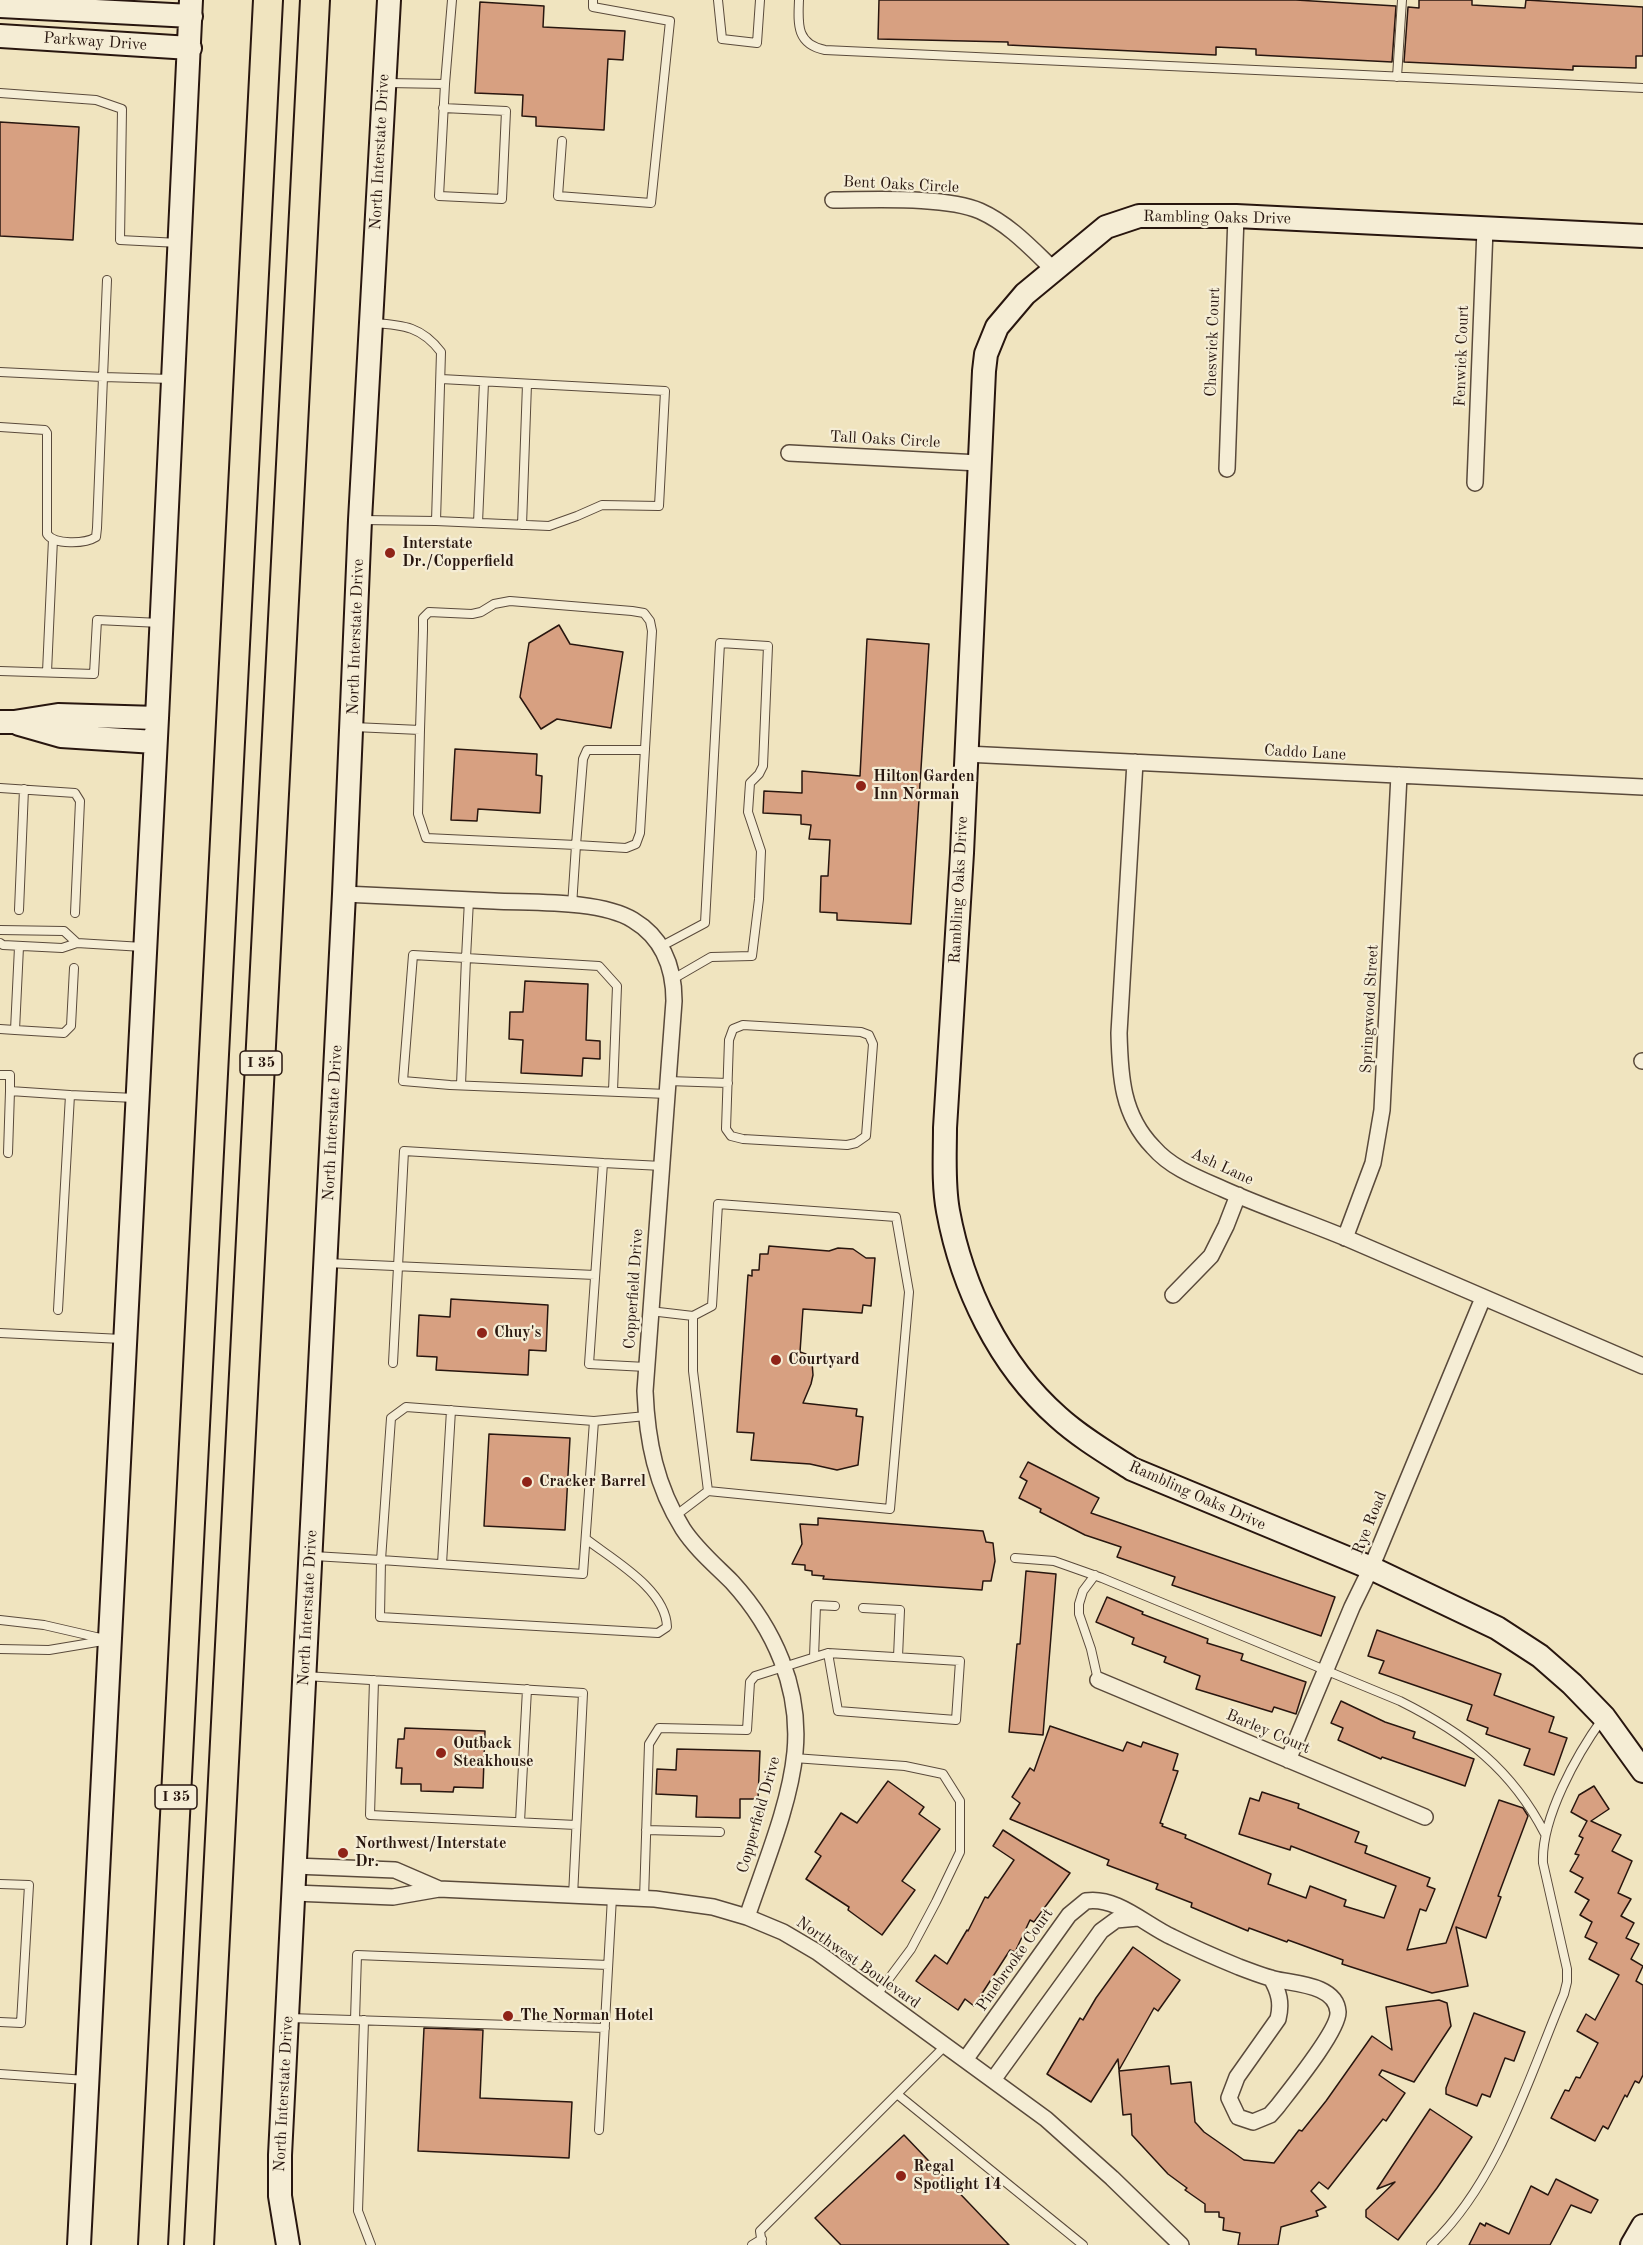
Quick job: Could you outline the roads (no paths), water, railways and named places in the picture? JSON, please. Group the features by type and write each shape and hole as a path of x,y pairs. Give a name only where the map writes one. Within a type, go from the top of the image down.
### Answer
{"highway":[{"name":"I 35","path":"153,2245 268,0"},
{"name":"I 35","path":"199,2245 315,0"},
{"path":"205,2126 213,2245"}],"main road":[{"name":"North Interstate Drive","path":"288,2245 280,2196 287,2018 344,894 360,520 388,0"},
{"name":"Parkway Drive","path":"0,6 191,8"},
{"path":"79,2245 162,624 191,8"},
{"name":"Parkway Drive","path":"0,36 190,48"},
{"name":"Rambling Oaks Drive","path":"1643,236 1236,216 1138,216 1106,227 1053,269 997,327 990,342 984,371 945,1128 947,1209 955,1240 978,1304 1015,1372 1058,1417 1097,1447 1132,1469 1371,1568 1497,1628 1539,1656 1572,1684 1604,1717 1643,1771"},
{"path":"7,722 58,715 157,718"},
{"path":"7,722 61,736 155,742"},
{"path":"1632,2245 1643,2226"}],"street":[{"name":"Bent Oaks Circle","path":"833,200 882,200 963,206 996,219 1029,245 1053,269"},
{"name":"Cheswick Court","path":"1227,469 1236,216"},
{"name":"Fenwick Court","path":"1475,483 1485,229"},
{"name":"Tall Oaks Circle","path":"789,453 979,463"},
{"name":"Caddo Lane","path":"966,753 1643,787"},
{"name":"Ash Lane","path":"1134,762 1119,1033 1122,1090 1129,1113 1141,1134 1167,1160 1194,1176 1643,1366"},
{"name":"Springwood Street","path":"1345,1238 1373,1163 1382,1110 1400,775"},
{"name":"Copperfield Drive","path":"344,894 602,908 625,916 650,933 670,964 674,1001 646,1367 646,1416 649,1442 656,1474 665,1498 684,1531 699,1550 733,1583 776,1643 795,1706 794,1758 784,1804 747,1917"},
{"path":"1173,1295 1211,1256 1238,1196"},
{"name":"Rye Road","path":"1288,1760 1352,1607 1371,1568 1483,1298"},
{"name":"Barley Court","path":"1098,1680 1425,1817"},
{"name":"Northwest Boulevard","path":"295,1866 395,1870 439,1889"},
{"name":"Northwest Boulevard","path":"294,1893 393,1897 439,1889 612,1897 713,1907 747,1917 783,1932 817,1952 1046,2119 1112,2178 1181,2245"},
{"name":"Pinebrooke Court","path":"965,2060 1069,1916 1086,1900 1104,1901 1182,1942 1271,1978 1317,1988 1329,1995 1338,2012 1336,2021 1324,2043 1277,2108 1270,2115 1253,2122 1238,2117 1229,2098 1237,2077 1278,2019 1281,2008 1280,1999 1271,1978"},
{"path":"993,2080 1101,1931 1116,1920 1138,1918"}],"lane":[{"path":"443,108 506,111 502,198 439,196 443,108 452,0"},
{"path":"562,141 558,196 651,203 670,21 593,7 593,0"},
{"path":"718,0 722,39 758,43 760,0"},
{"path":"799,0 799,26 802,35 815,48 825,50 1643,88"},
{"path":"1397,77 1402,0"},
{"path":"383,83 445,84"},
{"path":"0,93 96,100 122,109 120,240 180,243"},
{"path":"0,427 38,429 45,430 47,433 46,534 53,539 89,542 96,537 107,280"},
{"path":"370,322 413,328 431,339 441,352 436,521"},
{"path":"0,372 174,379"},
{"path":"360,520 549,526 602,505 659,506 665,391 441,379"},
{"path":"478,523 484,382"},
{"path":"522,525 527,384"},
{"path":"47,672 53,539"},
{"path":"510,602 644,613 650,621 652,631 645,750 640,833 636,844 627,848 426,838 418,814 423,618 429,612 472,614 481,612 494,604 510,602"},
{"path":"0,671 94,674 97,620 162,624"},
{"path":"660,947 705,923 720,643 768,646 764,766 750,783 748,812 761,851 759,899 752,956 711,957 673,979"},
{"path":"352,726 420,730"},
{"path":"572,906 583,759 587,750 645,750"},
{"path":"0,788 75,793 80,801 75,913"},
{"path":"19,909 24,789"},
{"path":"461,1085 469,900"},
{"path":"0,930 64,931 77,943"},
{"path":"0,943 19,947 62,948 77,943 145,947"},
{"path":"15,1030 19,947"},
{"path":"613,1091 617,986 599,966 413,955 404,1081 613,1091 728,1083"},
{"path":"0,1029 64,1033 71,1026 74,968"},
{"path":"743,1025 861,1032 869,1035 873,1044 868,1126 866,1136 856,1143 847,1145 743,1139 731,1136 726,1129 728,1083 729,1040 733,1029 743,1025"},
{"path":"0,1075 10,1075 8,1153"},
{"path":"10,1091 137,1098"},
{"path":"58,1310 70,1095"},
{"path":"393,1363 404,1151 662,1166"},
{"path":"603,1163 589,1364 646,1367"},
{"path":"650,1311 693,1316 712,1306 718,1204 896,1217 909,1292 890,1509 708,1491 675,1516"},
{"path":"326,1263 595,1275"},
{"path":"693,1316 693,1371 708,1491"},
{"path":"0,1333 124,1340"},
{"path":"586,1539 641,1581 659,1600 666,1616 667,1627 658,1633 380,1617 381,1560 391,1418 406,1407 594,1421 646,1416"},
{"path":"442,1564 451,1410"},
{"path":"311,1556 583,1574 594,1421"},
{"path":"1016,1558 1054,1561 1095,1575 1424,1713 1475,1745 1512,1782 1534,1812 1545,1834"},
{"path":"1095,1575 1083,1592 1079,1614 1091,1649 1098,1680"},
{"path":"814,1657 816,1605 835,1606"},
{"path":"863,1608 900,1610 898,1657"},
{"path":"0,1620 44,1625 109,1640"},
{"path":"0,1649 49,1650 109,1640"},
{"path":"644,1899 649,1744 659,1728 747,1730 750,1682 755,1676 828,1653 960,1660 956,1720 838,1711 828,1653"},
{"path":"305,1676 583,1693 573,1896"},
{"path":"374,1680 370,1815 576,1825"},
{"path":"520,1822 527,1689"},
{"path":"1431,2245 1452,2223 1492,2163 1564,1994 1567,1969 1543,1863 1542,1847 1545,1834 1585,1743 1604,1717"},
{"path":"794,1758 905,1766 943,1774 960,1801 960,1852 911,1949 876,1996"},
{"path":"646,1830 720,1832"},
{"path":"0,1884 29,1886 21,2023 0,2022"},
{"path":"599,2130 612,1897"},
{"path":"355,2020 357,1955 608,1965"},
{"path":"287,2018 605,2028"},
{"path":"364,2020 358,2211 372,2245"},
{"path":"753,2245 762,2242 760,2231 945,2046"},
{"path":"0,2074 87,2080"},
{"path":"897,2094 1083,2245"}],"place":[{"name":"Interstate Dr./Copperfield","path":"390,553"},
{"name":"Hilton Garden Inn Norman","path":"861,786"},
{"name":"Chuy's","path":"482,1333"},
{"name":"Courtyard","path":"776,1360"},
{"name":"Cracker Barrel","path":"527,1482"},
{"name":"Outback Steakhouse","path":"441,1753"},
{"name":"Northwest/Interstate Dr.","path":"343,1853"},
{"name":"The Norman Hotel","path":"508,2016"},
{"name":"Regal Spotlight 14","path":"901,2176"}]}
